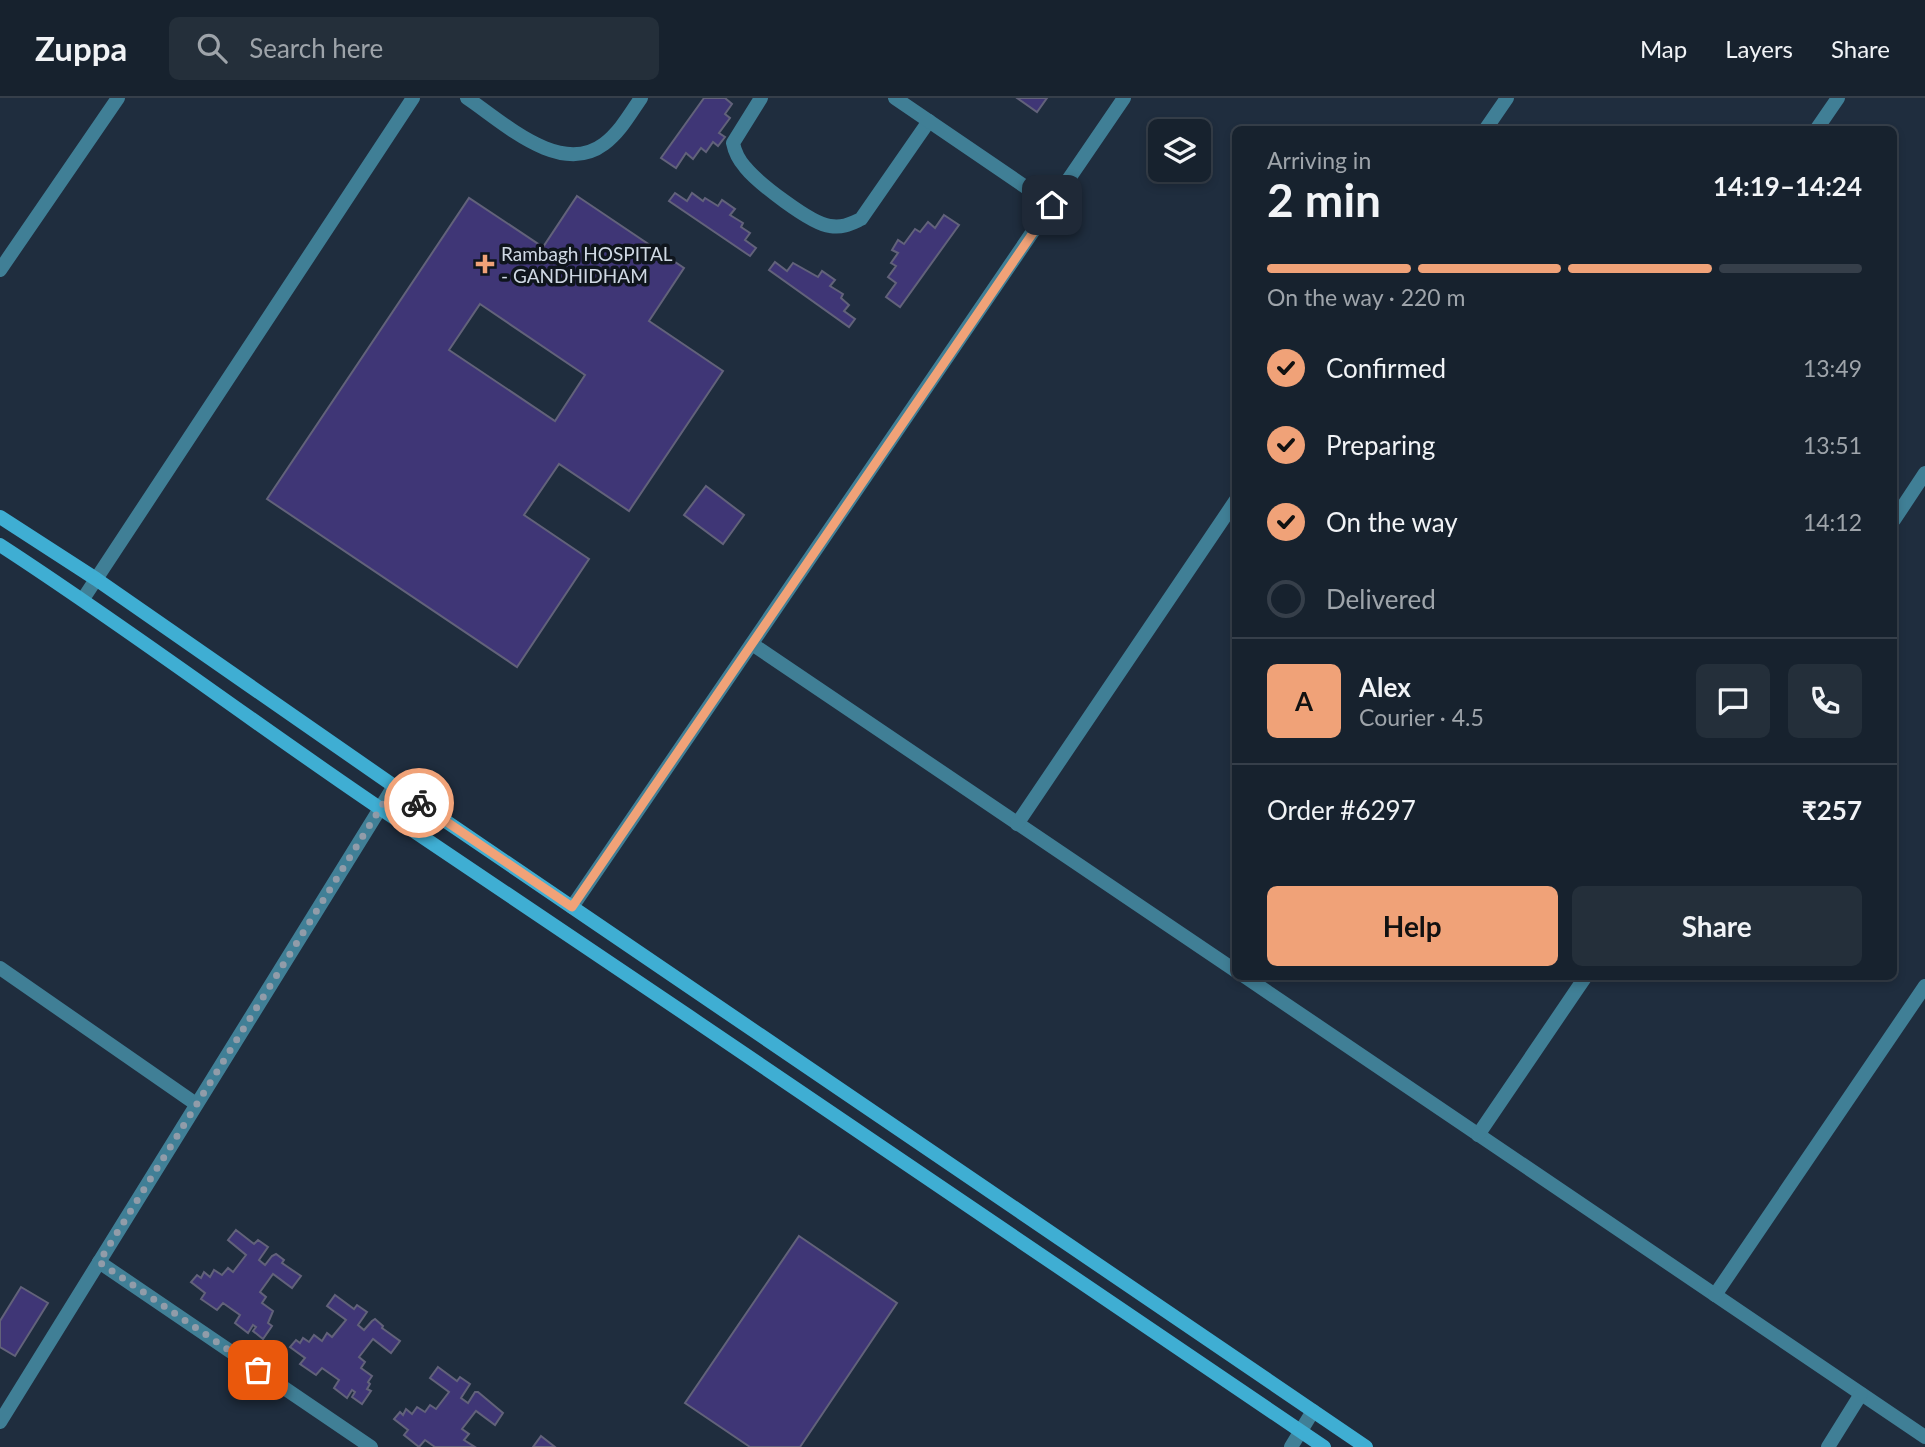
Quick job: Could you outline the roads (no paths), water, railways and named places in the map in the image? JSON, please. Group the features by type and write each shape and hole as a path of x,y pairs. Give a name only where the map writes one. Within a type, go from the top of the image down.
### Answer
{"main road":[{"path":"0,517 96,579 394,786 1366,1447"},
{"path":"0,545 83,599 380,808 1324,1447"}],"street":[{"path":"0,270 118,98"},
{"path":"83,599 413,98"},
{"path":"467,98 541,147 562,155 586,153 604,144 620,129 641,98"},
{"path":"761,98 733,143 735,154 746,169 812,221 829,226 845,227 861,219 929,121"},
{"path":"895,98 912,103 929,121 1052,205"},
{"path":"572,907 1125,98"},
{"path":"1488,126 1507,98"},
{"path":"1819,126 1838,98"},
{"path":"1897,515 1925,473"},
{"path":"1017,824 1232,506"},
{"path":"752,644 1232,968"},
{"path":"0,1422 394,786"},
{"path":"0,968 196,1104"},
{"path":"1249,980 1925,1437"},
{"path":"1478,1135 1583,980"},
{"path":"1715,1295 1925,986"},
{"path":"99,1262 371,1447"},
{"path":"1828,1447 1861,1394"},
{"path":"1291,1447 1313,1411"}],"place":[{"name":"Rambagh HOSPITAL - GANDHIDHAM","path":"485,264"}]}
